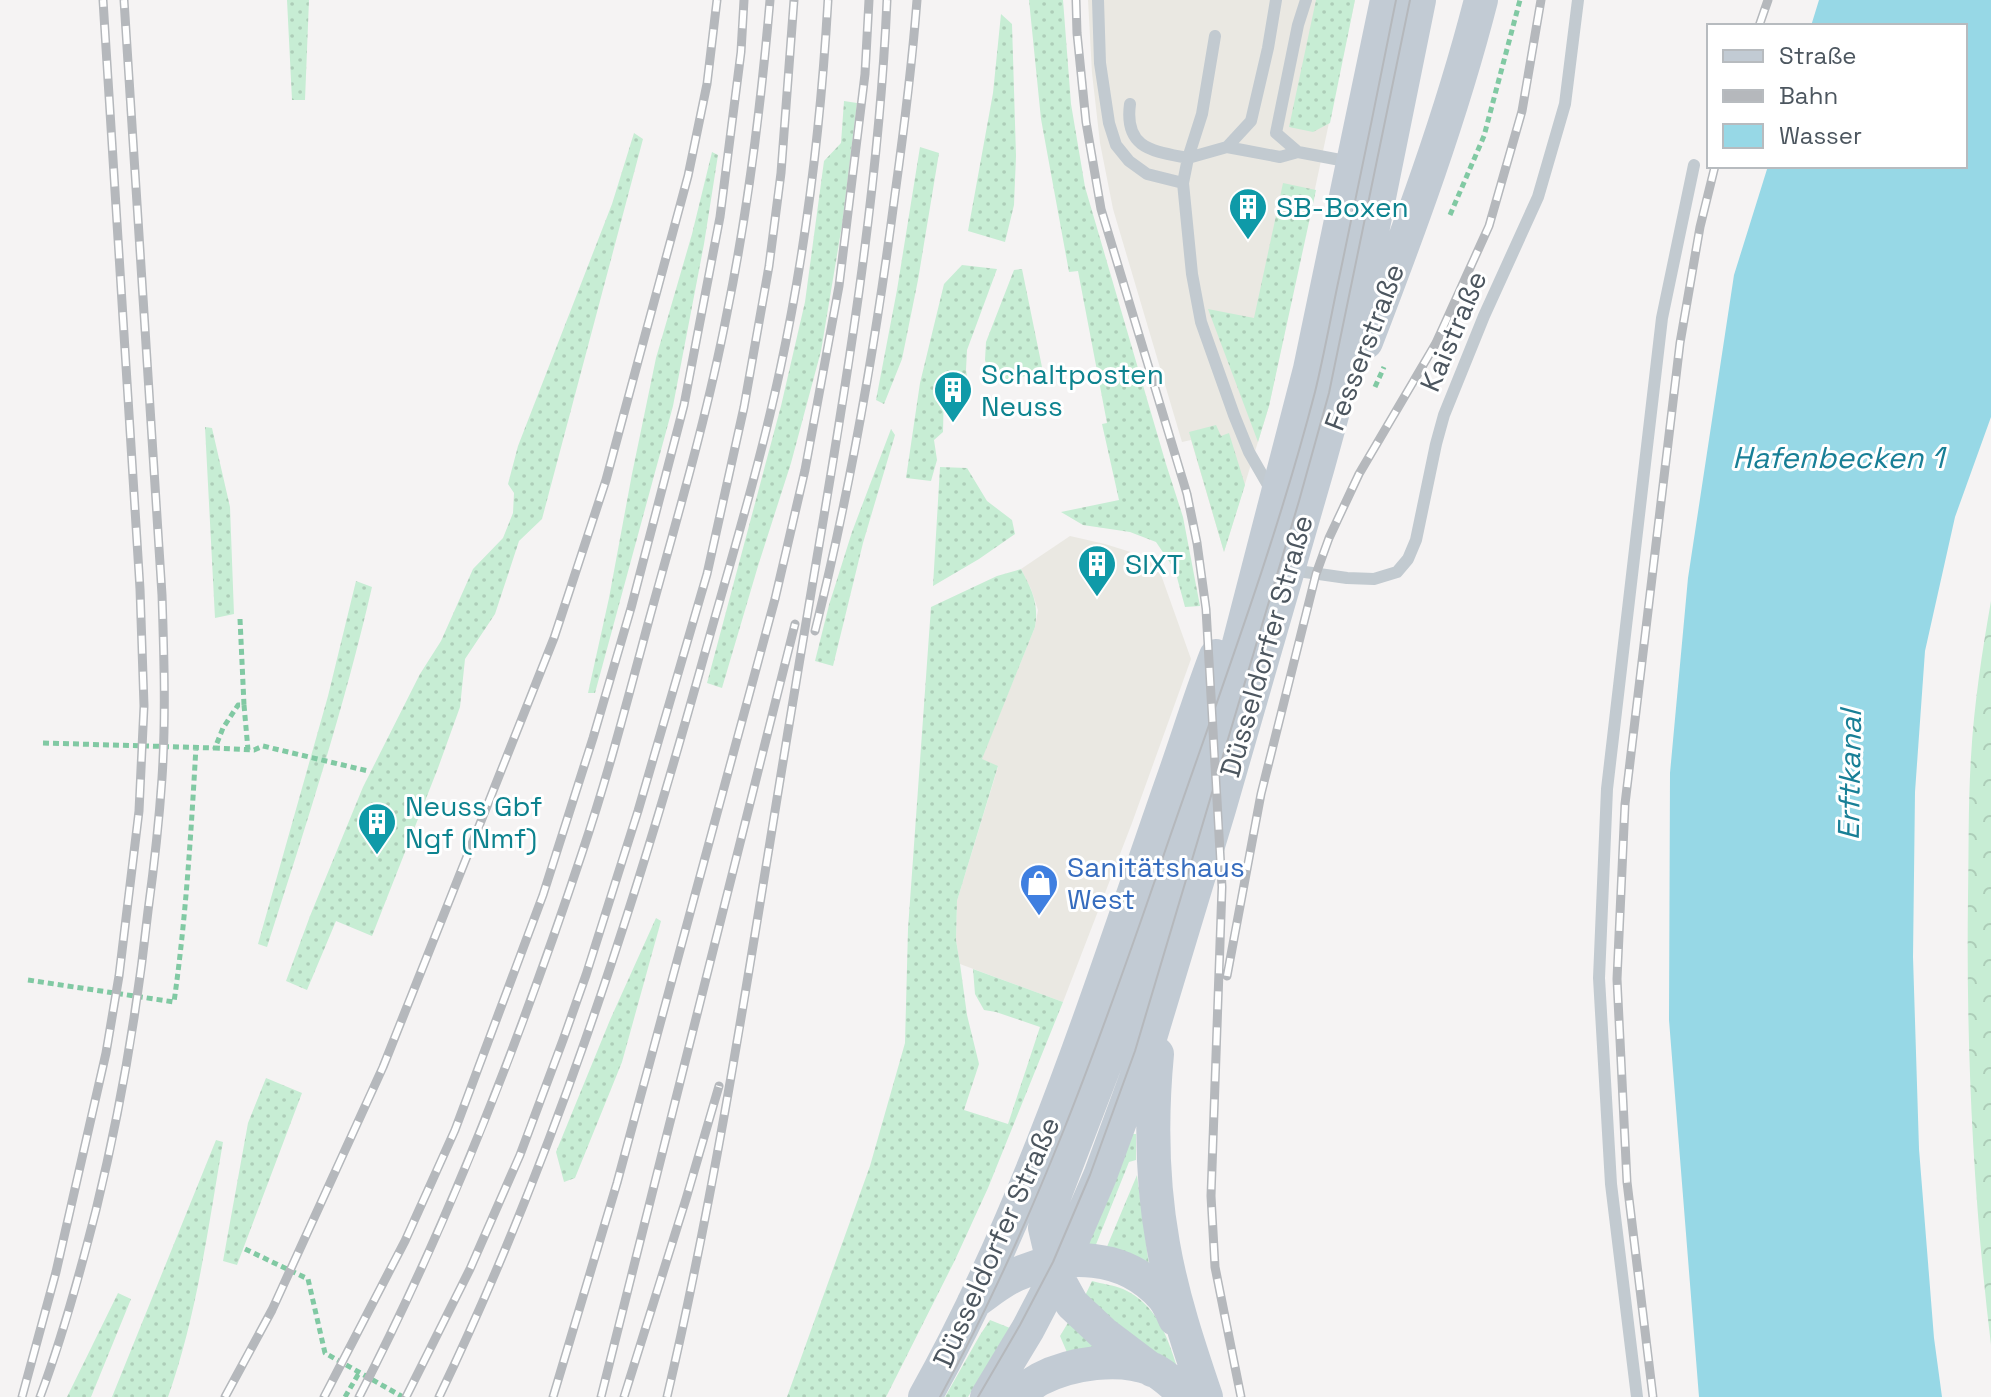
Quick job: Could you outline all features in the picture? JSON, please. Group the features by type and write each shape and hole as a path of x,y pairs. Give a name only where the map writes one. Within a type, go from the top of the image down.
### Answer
{"main road":[{"name":"Düsseldorfer Straße","path":"1187,1397 1103,1333 1072,1304 1045,1228 1125,1012 1214,740 1310,369 1387,0"},
{"name":"Düsseldorfer Straße","path":"987,1397 1028,1329 1100,1176 1146,1051 1343,375 1419,0"},
{"name":"Fesserstraße","path":"1318,466 1429,175 1481,0"},
{"name":"Düsseldorfer Straße","path":"925,1397 974,1303 1013,1216 1081,1045 1206,684 1276,499"},
{"path":"1163,990 1154,1091 1154,1167 1163,1244 1185,1336 1206,1397"},
{"path":"974,1303 1013,1276 1095,1260 1120,1267 1142,1279 1164,1298 1185,1336"},
{"path":"1014,1397 1038,1380 1082,1365 1107,1363 1152,1370"}],"lane":[{"path":"1098,0 1100,63 1109,123 1116,145 1129,161 1147,174 1183,183"},
{"path":"1227,147 1251,121 1276,0"},
{"path":"1298,152 1276,133 1306,0"},
{"name":"Kaistraße","path":"1288,569 1374,579 1397,572 1408,559 1416,540 1444,415 1484,316 1538,197 1565,104 1578,0"},
{"path":"1215,36 1202,114 1183,183 1192,274 1201,322 1234,415 1249,452 1276,499"},
{"path":"1130,104 1128,117 1131,131 1139,143 1152,151 1188,158 1227,147 1280,157 1298,152 1354,163"},
{"path":"1637,1397 1611,1184 1599,978 1606,804 1662,318 1694,165"}],"path":[{"path":"1456,203 1484,136 1520,0"},
{"path":"240,619 248,750"},
{"path":"215,748 238,705 244,705"},
{"path":"43,743 248,750 263,746 368,771"},
{"path":"28,980 174,1002 190,849 196,747"},
{"path":"245,1249 308,1279 325,1353 403,1397"},
{"path":"345,1397 359,1373"}],"shaded area":[{"path":"1088,0 1355,0 1269,406 1224,552 1191,440 1182,442 1113,209 1100,143"},
{"path":"1070,536 1137,554 1153,563 1160,572 1191,659 1063,1002 960,964 956,940 957,901 998,767 981,760 1035,627 1038,610 1021,569"}],"green space":[{"path":"287,0 309,0 305,100 292,100"},
{"path":"1029,0 1063,0 1071,104 1085,187 1183,517 1200,606 1185,607 1175,570 1156,542 1130,532 1083,525 1061,512 1119,500 1102,424 1107,423 1078,271 1069,272 1041,119"},
{"path":"1316,0 1355,0 1330,123 1313,132 1289,127"},
{"path":"1001,14 1012,24 1016,156 1014,205 1005,242 968,231 993,93"},
{"path":"844,101 857,103 842,225 821,351 791,463 722,688 707,683 781,406 805,302 824,161 841,143"},
{"path":"634,133 643,139 542,519 519,541 495,614 465,659 460,707 372,936 336,921 307,990 286,981 310,916 363,787 420,674 441,641 473,569 503,538 513,513 514,493 508,484 518,446 612,204"},
{"path":"920,147 939,153 902,359 884,404 876,400"},
{"path":"712,152 718,155 673,406 595,693 588,693 656,358"},
{"path":"1283,183 1316,190 1269,406 1258,442 1208,309 1254,318"},
{"path":"962,265 997,269 967,350 969,388 944,388 943,432 934,440 937,460 931,481 906,478 920,383 944,284"},
{"path":"1022,269 1043,372 992,384 985,360 986,342 1014,270"},
{"path":"1216,425 1221,436 1229,433 1245,485 1224,552 1189,432"},
{"path":"205,427 212,428 230,507 234,614 215,618"},
{"path":"891,429 895,435 863,543 833,666 815,661 852,532"},
{"path":"940,467 967,468 987,501 1012,520 1015,534 933,586"},
{"path":"1021,569 1034,597 1035,627 982,759 998,766 957,901 956,940 967,1015 979,1064 964,1110 1008,1124 1040,1027 984,1010 975,994 973,969 1063,1002 988,1188 886,1397 787,1397 870,1166 905,1043 908,929 931,607 997,576"},
{"path":"356,581 372,587 361,633 267,947 258,944 328,696"},
{"path":"1991,601 1991,1345 1975,1177 1968,953 1971,757"},
{"path":"656,918 661,921 622,1062 575,1178 564,1182 556,1152"},
{"path":"266,1078 302,1093 237,1265 223,1261 248,1123"},
{"path":"1132,1134 1136,1134 1136,1160 1129,1162 1095,1247 1088,1245"},
{"path":"216,1140 223,1142 201,1271 187,1335 168,1397 112,1397"},
{"path":"1137,1175 1149,1265 1106,1249"},
{"path":"1092,1281 1116,1286 1144,1303 1159,1322 1177,1367 1171,1371 1083,1300"},
{"path":"118,1293 131,1299 91,1397 67,1397"},
{"path":"990,1320 1010,1328 968,1397 945,1397 980,1335"},
{"path":"1069,1321 1103,1349 1069,1357 1060,1336"}],"water":[{"name":"Hafenbecken 1","path":"1819,0 1991,0 1991,417 1955,517 1925,651 1915,792 1913,957 1919,1149 1934,1338 1942,1397 1699,1397 1669,1020 1670,773 1688,578 1734,275 1767,168 1967,168 1967,24 1812,24"}],"tram line":[{"path":"940,1397 1006,1266 1090,1063 1263,568 1319,377 1396,0"},
{"path":"978,1397 1053,1262 1090,1175 1135,1051 1329,393 1410,0"}],"railway":[{"path":"22,1397 56,1272 106,1053 119,976 139,811 144,706 140,589 103,0"},
{"path":"40,1397 84,1257 120,1099 144,949 162,778 162,595 124,0"},
{"path":"225,1397 272,1310 383,1067 554,638 606,480 688,176 707,84 717,0"},
{"path":"324,1397 405,1241 455,1130 543,895 593,738 684,405 720,217 741,52 744,0"},
{"path":"359,1397 423,1265 481,1130 558,923 609,766 691,467 719,352 747,196 770,0"},
{"path":"406,1397 470,1269 520,1155 563,1040 638,811 707,574 744,407 769,266 781,173 794,0"},
{"path":"439,1397 517,1221 585,1042 673,767 742,523 771,408 805,232 817,140 828,0"},
{"path":"553,1397 617,1183 775,599 805,470 839,286 865,74 869,0"},
{"path":"667,1397 721,1131 852,343 874,172 887,0"},
{"path":"815,631 840,523 871,359 902,145 917,0"},
{"path":"1076,0 1086,122 1101,209 1187,494 1206,609 1222,887 1211,1196 1215,1267 1241,1397"},
{"path":"1227,976 1261,794 1316,574 1359,474 1436,343 1489,226 1522,111 1541,0"},
{"path":"1760,24 1768,0"},
{"path":"1653,1397 1627,1182 1617,979 1625,804 1680,343 1700,227 1715,168"},
{"path":"601,1397 795,624"},
{"path":"624,1397 719,1086"}],"place":[{"name":"SB-Boxen","path":"1248,241"},
{"name":"Schaltposten Neuss","path":"953,424"},
{"name":"SIXT","path":"1097,598"},
{"name":"Neuss Gbf Ngf (Nmf)","path":"377,856"},
{"name":"Sanitätshaus West","path":"1039,917"}],"water label":[{"name":"Erftkanal","path":"1850,775"}]}
